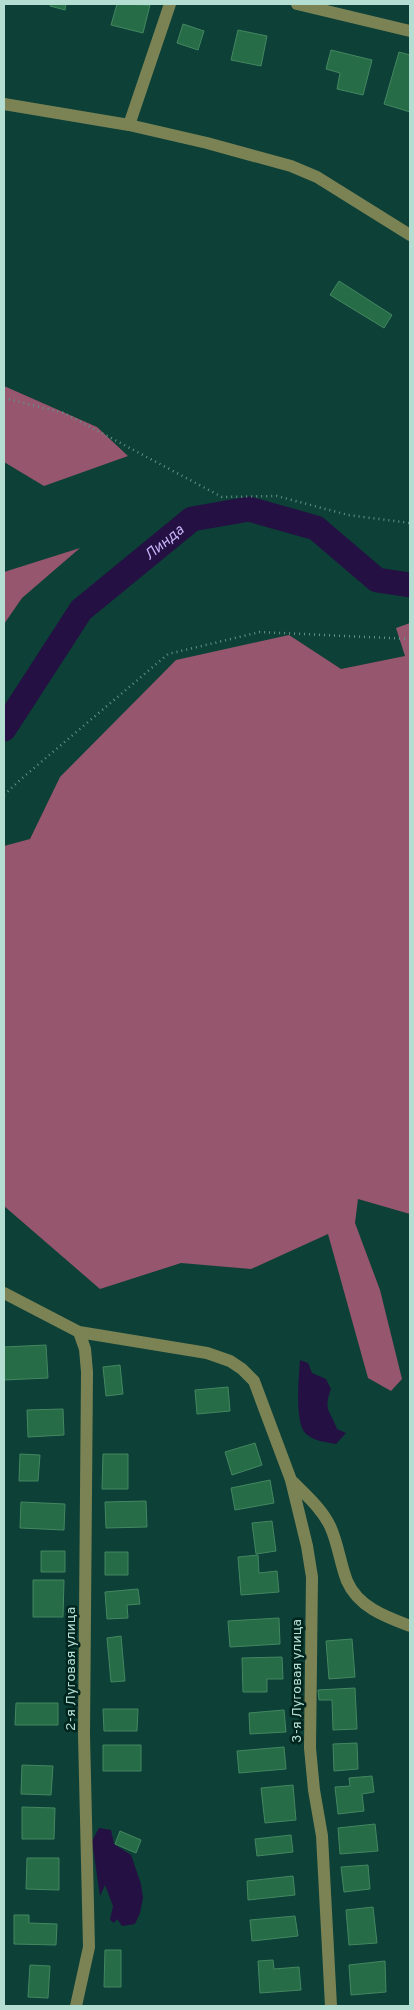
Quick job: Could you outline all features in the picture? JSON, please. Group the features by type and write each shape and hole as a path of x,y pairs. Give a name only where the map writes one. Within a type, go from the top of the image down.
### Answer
{"street":[{"path":"129,126 170,4"},
{"path":"297,4 410,31"},
{"path":"4,104 129,126 207,143 291,166 316,178 410,235"},
{"path":"4,1293 79,1332"},
{"name":"3-я Луговая улица","path":"79,1332 207,1354 230,1361 242,1369 254,1382 291,1480 307,1546 312,1577 310,1748 314,1790 322,1836 331,2006"},
{"name":"2-я Луговая улица","path":"76,2006 89,1947 84,1735 87,1372 85,1349 79,1332"},
{"path":"291,1480 330,1525 347,1582 356,1595 374,1612 410,1626"}],"path":[{"path":"4,398 64,413 222,497 277,496 348,515 410,523"},
{"path":"4,796 20,780 168,654 260,632 410,639"}],"shaded area":[{"path":"4,386 97,427 128,456 44,486 4,462"},
{"path":"80,548 22,598 4,624 4,572"},
{"path":"410,623 410,1214 358,1199 355,1223 380,1290 402,1379 391,1391 368,1378 328,1234 251,1269 181,1263 100,1289 4,1206 4,846 30,839 60,777 176,660 289,635 341,669 405,656 396,628"},
{"path":"300,1360 308,1363 312,1373 326,1379 331,1389 328,1410 337,1429 346,1433 336,1444 313,1438 306,1434 302,1428 298,1399"},
{"path":"99,1828 111,1830 114,1844 131,1855 141,1884 143,1898 140,1913 135,1924 122,1926 117,1919 114,1923 110,1920 113,1906 105,1885 100,1896 92,1841"}],"building":[{"path":"51,4 66,4 65,10 50,6"},
{"path":"117,4 150,5 143,33 111,25"},
{"path":"183,24 204,31 198,50 177,43"},
{"path":"238,30 267,36 261,66 231,60"},
{"path":"331,50 372,60 363,95 337,89 340,73 326,69"},
{"path":"399,52 410,55 410,112 384,104"},
{"path":"339,281 392,315 384,328 330,295"},
{"path":"46,1345 48,1378 4,1380 4,1347"},
{"path":"120,1365 123,1394 106,1396 103,1367"},
{"path":"228,1387 230,1411 197,1414 195,1390"},
{"path":"63,1409 64,1435 28,1437 27,1410"},
{"path":"255,1443 262,1465 232,1475 225,1452"},
{"path":"20,1454 40,1455 38,1481 19,1481"},
{"path":"103,1454 128,1454 128,1489 102,1489"},
{"path":"270,1480 274,1503 235,1510 231,1488"},
{"path":"146,1501 147,1527 106,1528 105,1502"},
{"path":"21,1502 65,1504 64,1530 20,1528"},
{"path":"272,1521 276,1551 256,1554 252,1523"},
{"path":"41,1551 65,1551 65,1572 41,1572"},
{"path":"105,1552 128,1552 128,1575 105,1575"},
{"path":"258,1555 259,1573 277,1571 279,1592 241,1595 238,1557"},
{"path":"33,1580 64,1580 63,1617 33,1617"},
{"path":"138,1589 140,1604 127,1605 128,1618 107,1619 105,1592"},
{"path":"279,1618 280,1644 230,1647 228,1621"},
{"path":"121,1636 125,1681 111,1682 107,1638"},
{"path":"352,1639 355,1677 329,1679 326,1641"},
{"path":"282,1657 283,1679 267,1679 267,1692 243,1692 242,1658"},
{"path":"355,1688 357,1729 333,1730 332,1700 319,1700 318,1690"},
{"path":"16,1703 58,1703 58,1725 15,1725"},
{"path":"103,1709 138,1709 137,1731 104,1731"},
{"path":"284,1710 286,1732 250,1734 249,1713"},
{"path":"357,1743 358,1769 334,1771 333,1744"},
{"path":"103,1745 141,1745 141,1771 103,1771"},
{"path":"284,1747 286,1769 239,1773 237,1751"},
{"path":"22,1765 53,1766 51,1795 21,1794"},
{"path":"372,1776 374,1792 362,1794 364,1811 338,1814 335,1787 350,1786 349,1778"},
{"path":"293,1785 296,1820 265,1823 261,1788"},
{"path":"22,1807 55,1808 54,1839 22,1839"},
{"path":"375,1824 378,1851 340,1854 338,1828"},
{"path":"120,1831 141,1840 136,1853 115,1844"},
{"path":"291,1835 293,1852 257,1856 255,1839"},
{"path":"27,1858 59,1858 59,1890 26,1889"},
{"path":"368,1865 370,1889 344,1892 341,1867"},
{"path":"293,1876 295,1895 248,1900 247,1881"},
{"path":"373,1907 377,1943 349,1945 346,1910"},
{"path":"14,1915 29,1915 29,1923 57,1924 56,1945 14,1944"},
{"path":"295,1916 298,1936 252,1941 250,1920"},
{"path":"105,1950 121,1950 121,1987 104,1987"},
{"path":"273,1960 274,1969 299,1967 301,1990 260,1993 258,1961"},
{"path":"385,1961 386,1992 351,1995 349,1965"},
{"path":"30,1965 50,1966 48,1998 28,1997"}],"waterway":[{"name":"Линда","path":"4,729 81,610 192,519 249,509 316,528 377,580 410,585"}]}
